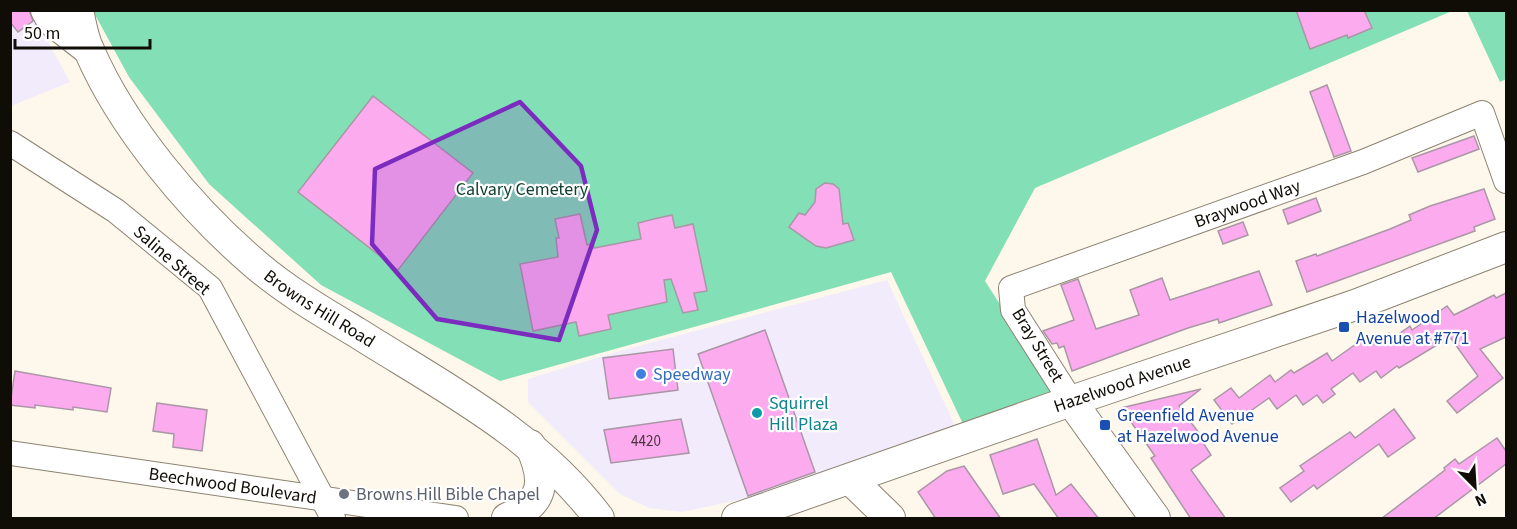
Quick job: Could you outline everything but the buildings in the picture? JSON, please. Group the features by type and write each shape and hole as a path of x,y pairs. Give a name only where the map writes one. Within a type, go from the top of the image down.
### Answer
{"main road":[{"name":"Browns Hill Road","path":"46,10 52,21 88,49"},
{"name":"Browns Hill Road","path":"78,10 88,49 123,111 159,164 202,213 255,264 303,299 456,392 530,445 580,494 599,519"},
{"name":"Hazelwood Avenue","path":"737,519 1071,401 1355,305 1506,247"},
{"path":"1071,401 1155,519"},
{"path":"507,519 520,514 533,502 540,488 540,468 530,445"},
{"path":"850,478 890,519"}],"street":[{"name":"Braywood Way","path":"1011,288 1364,162 1482,113 1506,181"},
{"name":"Saline Street","path":"10,143 116,212 210,288 328,509"},
{"name":"Bray Street","path":"1011,288 1013,310 1071,401"},
{"name":"Beechwood Boulevard","path":"10,453 328,509 456,519"}],"highlighted area":[{"path":"520,102 581,166 597,230 559,340 437,319 372,244 375,169"}],"shaded area":[{"path":"11,11 31,11 70,82 11,106"},
{"path":"887,280 955,426 743,499 682,512 649,508 620,494 528,402 528,379 616,352"}],"green space":[{"name":"Calvary Cemetery","path":"93,11 1452,11 1035,188 985,281 1055,390 963,424 891,272 500,381 321,285 209,184 129,77"},
{"path":"1467,11 1506,11 1506,79 1500,82"}],"place":[{"name":"Hazelwood Avenue at #771","path":"1344,327"},
{"name":"Speedway","path":"641,374"},
{"name":"Squirrel Hill Plaza","path":"757,413"},
{"name":"Greenfield Avenue at Hazelwood Avenue","path":"1105,425"},
{"name":"Browns Hill Bible Chapel","path":"344,494"}]}
